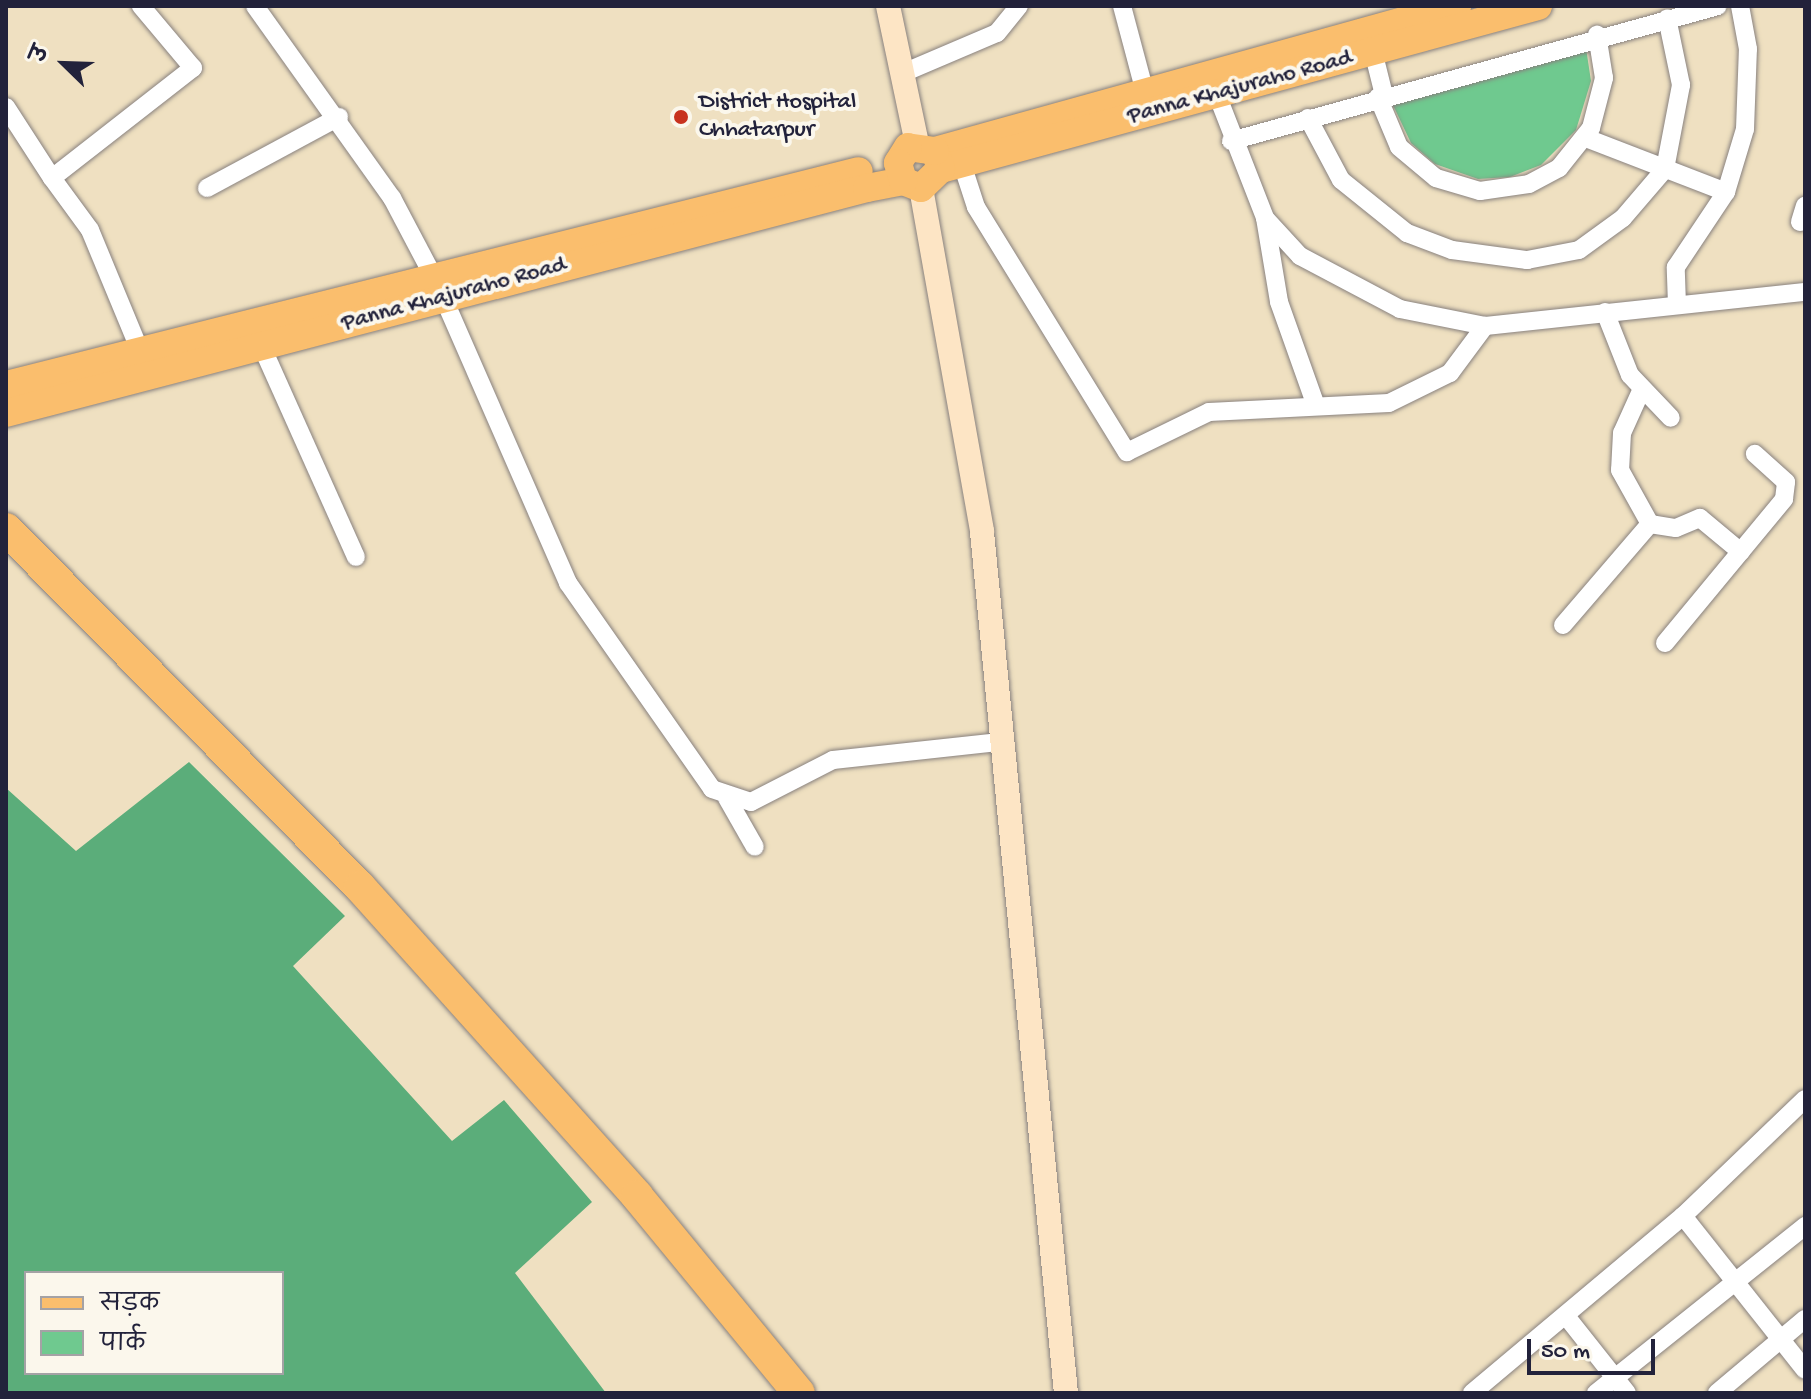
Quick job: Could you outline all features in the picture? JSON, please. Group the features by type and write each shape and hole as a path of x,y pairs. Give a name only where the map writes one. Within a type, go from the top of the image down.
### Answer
{"highway":[{"path":"6,529 360,887 637,1196 799,1393"}],"main road":[{"path":"888,6 925,166 982,532 1000,742 1066,1393"},
{"name":"Panna Khajuraho Road","path":"6,385 140,351 438,287 925,166 1457,6"},
{"name":"Panna Khajuraho Road","path":"1148,100 1216,92 1538,6"},
{"name":"Panna Khajuraho Road","path":"6,413 262,347 438,287"}],"street":[{"path":"52,178 193,68 141,6"},
{"path":"255,6 339,117 438,287 568,583 712,789 727,798 751,802 833,760 1000,742"},
{"path":"903,73 997,33 1019,6"},
{"path":"1122,6 1148,100"},
{"path":"1231,141 1597,35 1718,6"},
{"path":"1677,305 1676,267 1726,192 1750,93 1740,6"},
{"path":"1308,118 1341,180 1371,209 1407,233 1467,252 1527,260 1579,250 1623,218 1665,169 1681,85 1667,18"},
{"path":"1373,51 1391,134 1410,159 1465,188 1529,184 1559,168 1586,138 1602,95 1597,35"},
{"path":"1216,92 1231,141 1265,218 1279,302 1316,406"},
{"path":"6,107 90,230 140,351"},
{"path":"207,188 339,117"},
{"path":"1586,138 1726,192"},
{"path":"925,166 976,207 1127,452 1209,412 1389,403 1450,373 1485,326"},
{"path":"1265,218 1300,256 1378,301 1485,326 1805,292"},
{"path":"1605,312 1641,391 1671,418"},
{"path":"262,347 356,557"},
{"path":"1641,391 1622,433 1620,470 1650,524"},
{"path":"1665,643 1741,552 1788,489 1755,454"},
{"path":"1650,524 1676,528 1700,518 1741,552"},
{"path":"1563,625 1650,524"},
{"path":"727,798 755,847"},
{"path":"1472,1393 1683,1216 1805,1099"},
{"path":"1683,1216 1805,1370"},
{"path":"1596,1393 1805,1226"},
{"path":"1566,1316 1627,1393"},
{"path":"1717,1393 1805,1319"}],"green space":[{"path":"1586,48 1591,81 1576,130 1541,165 1510,177 1478,179 1435,164 1411,143 1391,101"},
{"path":"189,762 345,916 293,966 452,1141 504,1100 592,1202 515,1273 606,1393 6,1393 6,788 76,851"}],"place":[{"name":"District Hospital Chhatarpur","path":"681,117"}]}
